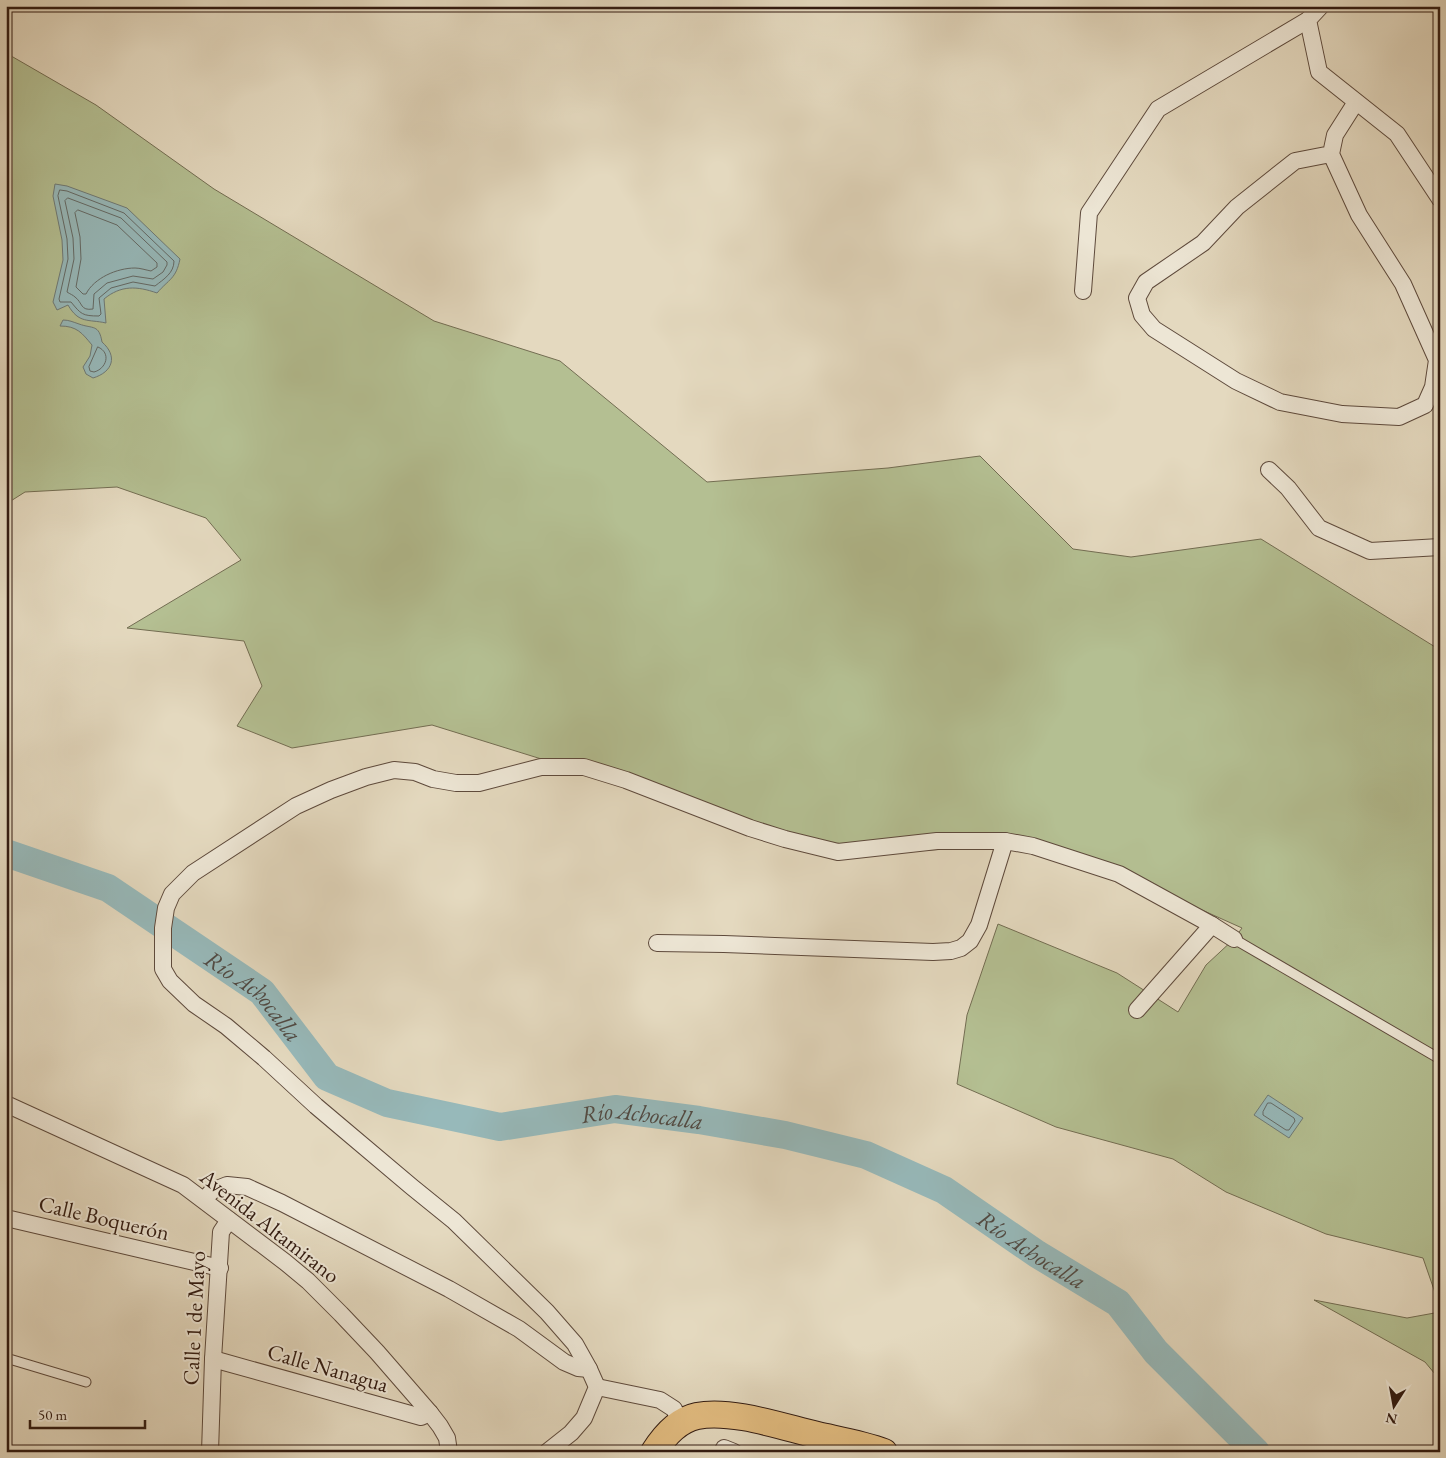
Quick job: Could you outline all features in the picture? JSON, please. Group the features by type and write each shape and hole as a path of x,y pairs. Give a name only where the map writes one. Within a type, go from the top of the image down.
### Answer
{"main road":[{"path":"654,1452 680,1422 697,1416 722,1414 749,1418 884,1452"}],"street":[{"path":"1083,291 1089,212 1158,108 1308,20 1321,6"},
{"path":"1308,20 1319,72 1397,134 1440,199"},
{"path":"1331,154 1296,161 1237,207 1204,243 1146,282 1137,298 1142,314 1154,329 1236,381 1280,402 1342,414 1399,417 1425,405 1433,387 1437,360 1403,284 1360,215 1331,154 1335,135 1356,102"},
{"path":"1270,470 1288,488 1319,528 1370,552 1440,547"},
{"path":"547,1452 571,1433 584,1418 597,1387 575,1344 547,1312 454,1221 316,1106 264,1058 220,1022 194,1004 170,982 163,969 162,954 166,908 172,894 193,873 296,806 366,777 394,770 414,772 433,779 456,783 480,783 541,767 584,767 626,780 750,828 838,852 937,841 1005,840 1033,846 1119,874 1234,939"},
{"path":"656,943 951,951 961,948 970,941 979,926 1005,840"},
{"path":"1137,1010 1212,925"},
{"name":"Avenida Altamirano","path":"6,1104 183,1185 285,1262 308,1281 378,1352 440,1426 447,1438 449,1452"},
{"path":"204,1200 212,1191 227,1185 247,1187 449,1289 519,1329 564,1362 578,1368 589,1369"},
{"name":"Calle Boquerón","path":"6,1218 220,1268"},
{"name":"Calle 1 de Mayo","path":"210,1452 213,1359 221,1232 229,1220"},
{"name":"Calle Nanagua","path":"213,1359 421,1417 430,1413"},
{"path":"597,1387 660,1400 674,1410 680,1422"}],"lane":[{"path":"1234,939 1440,1059"},
{"path":"6,1358 86,1382"}],"green space":[{"path":"6,53 96,105 214,189 434,321 560,361 707,482 888,468 980,456 1073,549 1131,557 1261,539 1440,650 1440,1307 1423,1258 1326,1234 1226,1192 1173,1159 1056,1127 957,1084 967,1015 998,924 1117,973 1178,1012 1206,965 1234,939 1242,928 1113,870 1011,846 847,854 432,725 292,748 237,726 262,686 244,641 127,628 241,560 206,518 117,487 25,492 6,504"},
{"path":"1314,1300 1407,1318 1440,1312 1440,1380 1425,1362"}],"water":[{"path":"55,184 67,186 127,208 180,259 172,278 157,293 129,288 110,294 104,299 106,323 84,320 76,315 68,305 57,310 53,302 63,260 62,240 53,196"},
{"path":"63,320 95,328 99,332 111,358 109,368 105,372 93,378 86,374 83,367 90,356 92,345 79,331 71,327 60,326"},
{"path":"1268,1095 1303,1118 1289,1138 1254,1115"}],"waterway":[{"name":"Río Achocalla","path":"6,853 108,888 262,992 327,1077 387,1103 500,1127 615,1109 699,1120 785,1135 866,1155 944,1190 1037,1254 1118,1303 1156,1352 1256,1452"}]}
